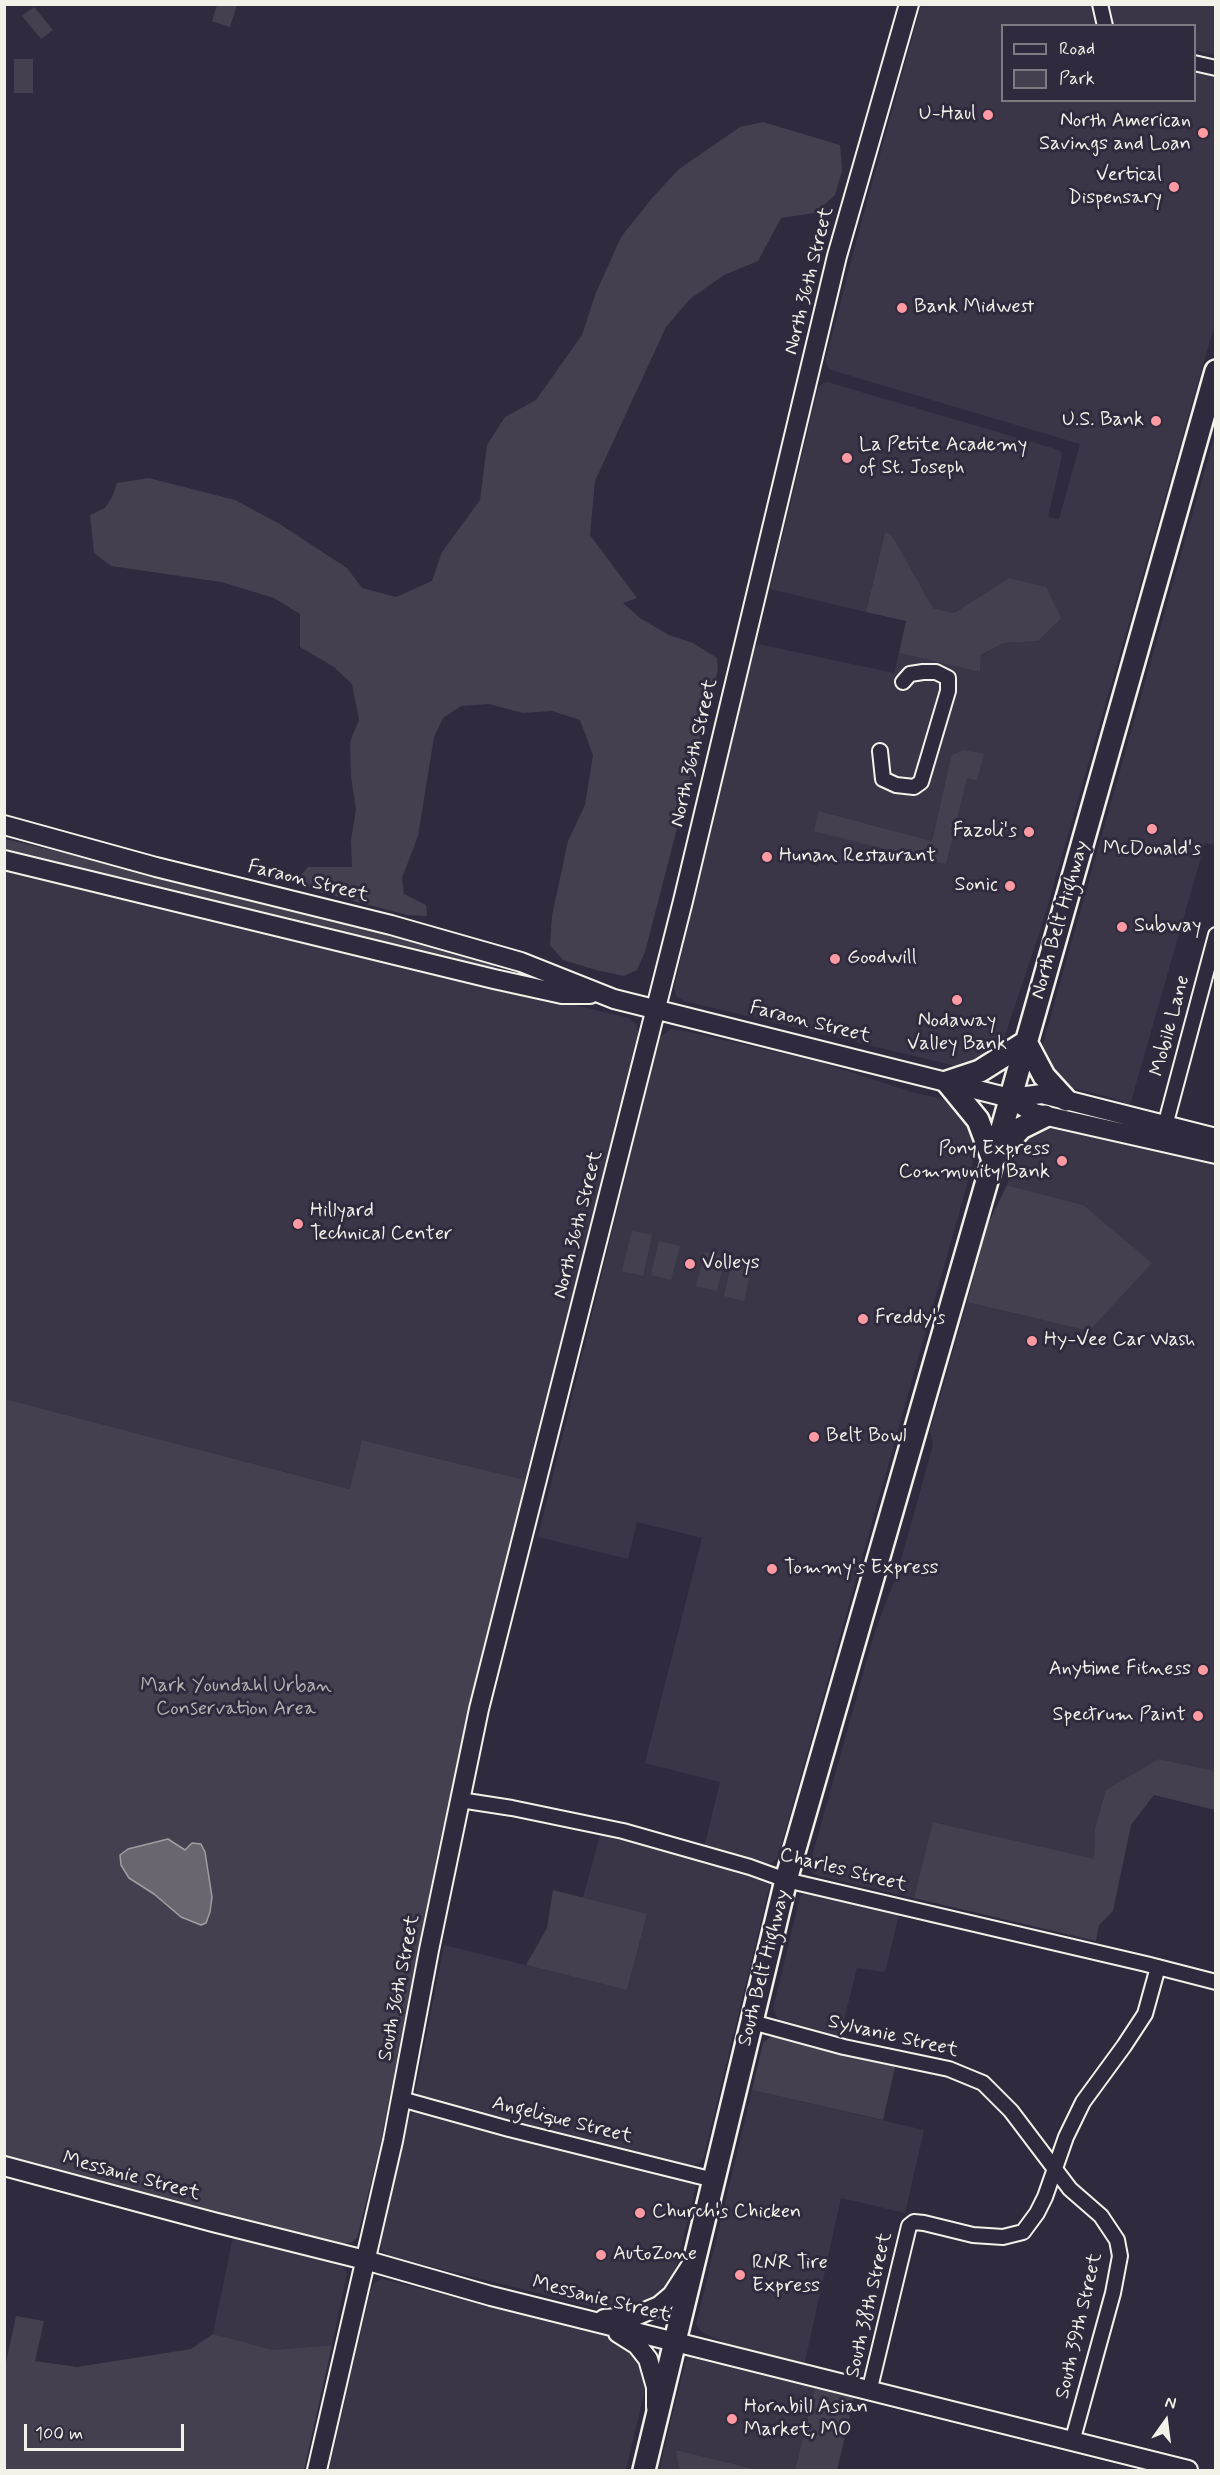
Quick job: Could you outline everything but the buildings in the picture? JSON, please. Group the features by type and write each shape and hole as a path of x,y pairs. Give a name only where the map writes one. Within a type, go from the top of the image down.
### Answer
{"main road":[{"name":"North 36th Street","path":"530,1514 656,1008 837,256 909,4"},
{"name":"North Belt Highway","path":"903,1469 993,1160 1215,371"},
{"name":"Faraon Street","path":"4,825 156,867 423,934 521,962 597,994 1010,1098 1034,1113 1044,1116 1215,1154"},
{"name":"Faraon Street","path":"4,860 494,979 562,994 597,994"},
{"path":"1044,1116 1021,1128 993,1160 978,1120 948,1082 980,1071 1026,1042 1044,1076 1066,1100"},
{"name":"Faraon Street","path":"1010,1098 1042,1094 1215,1138"},
{"name":"South Belt Highway","path":"644,2470 786,1880 903,1469"},
{"name":"South 36th Street","path":"316,2470 401,2099 480,1709 530,1514"},
{"name":"Messanie Street","path":"4,2166 365,2260 491,2296 1188,2470"},
{"path":"588,2320 633,2317 659,2307 672,2295 694,2261"},
{"path":"588,2320 624,2336 648,2359 656,2387 656,2419"}],"street":[{"path":"1100,4 1105,24"},
{"path":"1196,63 1215,68"},
{"path":"880,751 883,778 896,785 914,787 921,782 948,691 948,678 936,672 923,672 910,674 903,682"},
{"name":"Mobile Lane","path":"1165,1126 1215,935"},
{"name":"Charles Street","path":"460,1800 624,1831 750,1867 786,1880 1215,1982"},
{"path":"1055,2170 1066,2137 1083,2102 1144,2014 1158,1967"},
{"name":"Sylvanie Street","path":"752,2022 844,2047 949,2069 983,2083 1011,2111 1055,2170"},
{"name":"Angelique Street","path":"401,2099 714,2180"},
{"name":"South 38th Street","path":"869,2392 909,2226 914,2222 924,2223 973,2235 1003,2236 1023,2232 1037,2213 1055,2170"},
{"name":"South 39th Street","path":"1055,2170 1070,2189 1101,2216 1117,2240 1120,2256 1113,2293 1072,2442"}],"shaded area":[{"path":"921,5 1215,5 1215,55 1196,50 1196,24 1001,24 1001,102 1196,102 1196,70 1215,74 1216,320 1042,925 1003,1041 996,1054 987,1061 960,1067 684,1001 676,996 674,989 697,883 754,649 758,644 894,673 899,653 980,672 981,656 1004,643 1038,641 1009,578 954,613 933,608 891,534 885,532 866,612 770,589 818,388 822,384 827,382 1059,450 1062,453 1061,460 1048,517 1059,519 1080,444 831,370 827,366 826,359","holes":["951,756 946,864 820,811 932,841"]},
{"path":"1215,434 1215,845 1205,843 1130,1105 1110,1097 1067,1087 1043,1060 1042,1047"},
{"name":"Hillyard Technical Center","path":"4,868 629,1018 636,1024 639,1034 636,1048 529,1481 362,1440 351,1489 5,1399"},
{"path":"671,1029 819,1062 915,1093 947,1100 957,1105 975,1134 977,1149 778,1857 766,1865 704,1848 720,1782 645,1763 702,1538 637,1522 628,1559 538,1537 659,1038"},
{"path":"1042,1119 1215,1158 1215,1771 1159,1759 1095,1829 1094,1860 934,1822 914,1898 816,1875 810,1871 810,1864 875,1631 897,1574 933,1445 930,1431 967,1302 1089,1331 1083,1205 1007,1185 1020,1140"},
{"path":"601,1831 705,1858 768,1880 770,1884 704,2156 700,2163 685,2164 423,2098 418,2095 416,2089 444,1945 627,1990 647,1914 583,1898"},
{"path":"168,1839 185,1850 192,1843 201,1844 205,1852 212,1897 206,1923 201,1925 181,1917 154,1894 129,1878 121,1865 120,1855 128,1849"},
{"path":"811,1890 900,1911 885,1972 857,1968 839,2040 778,2020 773,2008 800,1897 804,1892"},
{"path":"752,2090 924,2130 905,2213 841,2198 804,2366 735,2348 702,2332 696,2325"},
{"path":"423,2109 692,2178 696,2183 695,2190 672,2282 664,2295 640,2311 610,2311 389,2256 382,2250 381,2240 409,2117 415,2110"},
{"path":"233,2236 336,2262 343,2267 347,2274 332,2345 274,2350 213,2334"},
{"path":"382,2279 611,2335 638,2354 647,2381 626,2470 329,2470 370,2292 374,2283"},
{"path":"695,2354 816,2384 795,2470 759,2470 677,2450 679,2470 659,2470 685,2364 688,2357"}],"green space":[{"path":"217,5 237,5 230,27 212,21"},
{"path":"34,7 53,30 41,39 22,16"},
{"path":"14,59 33,59 33,93 14,93"},
{"path":"763,122 840,145 842,171 835,195 815,213 781,218 758,261 724,275 690,299 666,327 595,481 590,535 637,598 623,603 640,618 669,635 693,643 717,658 718,670 645,952 637,970 624,976 596,970 563,960 550,945 552,916 568,841 585,805 593,755 580,720 552,711 523,713 489,704 461,706 443,718 434,737 418,836 402,878 404,894 426,905 427,916 407,915 312,890 299,878 308,867 352,867 351,840 356,809 351,777 350,742 359,720 352,684 334,667 300,647 300,614 274,598 221,582 111,566 94,553 90,515 105,508 117,483 149,478 235,500 278,523 347,568 362,588 396,597 432,581 442,552 480,500 487,445 505,417 536,400 582,335 595,295 621,237 679,169 740,127"},
{"path":"885,532 891,534 933,608 954,613 1009,578 1046,587 1061,618 1038,641 1004,643 981,655 980,672 899,653 906,621 866,612"},
{"path":"963,750 984,754 977,780 967,778 946,864 814,831 819,811 932,841 951,756"},
{"path":"5,839 316,913 496,961 493,972 5,854"},
{"path":"1007,1185 1083,1205 1152,1263 1089,1331 967,1302 988,1224"},
{"path":"632,1231 652,1235 643,1276 622,1271"},
{"path":"659,1241 680,1246 671,1280 651,1275"},
{"path":"705,1252 725,1257 717,1291 696,1286"},
{"path":"733,1256 753,1260 744,1301 724,1296"},
{"name":"Mark Youndahl Urban Conservation Area","path":"5,1399 350,1489 362,1440 529,1481 440,1840 379,2151 357,2238 352,2242 343,2244 5,2160"},
{"path":"1159,1759 1215,1771 1215,1810 1154,1795 1131,1825 1113,1911 1099,1925 1096,1941 914,1898 933,1822 1094,1859 1095,1829 1106,1790"},
{"path":"553,1890 647,1914 627,1990 526,1965 547,1928"},
{"path":"774,2034 896,2063 883,2120 752,2090 763,2043"},
{"path":"16,2316 44,2321 35,2361 77,2367 191,2349 213,2334 274,2350 332,2345 304,2470 5,2470 5,2367"},
{"path":"816,2384 855,2394 837,2470 795,2470"},
{"path":"676,2450 759,2470 679,2470"}],"place":[{"name":"U-Haul","path":"988,115"},
{"name":"North American Savings and Loan","path":"1203,133"},
{"name":"Vertical Dispensary","path":"1174,187"},
{"name":"Bank Midwest","path":"902,308"},
{"name":"U.S. Bank","path":"1156,421"},
{"name":"La Petite Academy of St. Joseph","path":"847,458"},
{"name":"McDonald's","path":"1152,829"},
{"name":"Fazoli's","path":"1029,832"},
{"name":"Hunan Restaurant","path":"767,857"},
{"name":"Sonic","path":"1010,886"},
{"name":"Subway","path":"1122,927"},
{"name":"Goodwill","path":"835,959"},
{"name":"Nodaway Valley Bank","path":"957,1000"},
{"name":"Pony Express Community Bank","path":"1062,1161"},
{"name":"Hillyard Technical Center","path":"298,1224"},
{"name":"Volleys","path":"690,1264"},
{"name":"Freddy's","path":"863,1319"},
{"name":"Hy-Vee Car Wash","path":"1032,1341"},
{"name":"Belt Bowl","path":"814,1437"},
{"name":"Tommy's Express","path":"772,1569"},
{"name":"Anytime Fitness","path":"1203,1670"},
{"name":"Spectrum Paint","path":"1198,1716"},
{"name":"Church's Chicken","path":"640,2213"},
{"name":"AutoZone","path":"601,2255"},
{"name":"RNR Tire Express","path":"740,2275"},
{"name":"Hornbill Asian Market, MO","path":"732,2419"}]}
